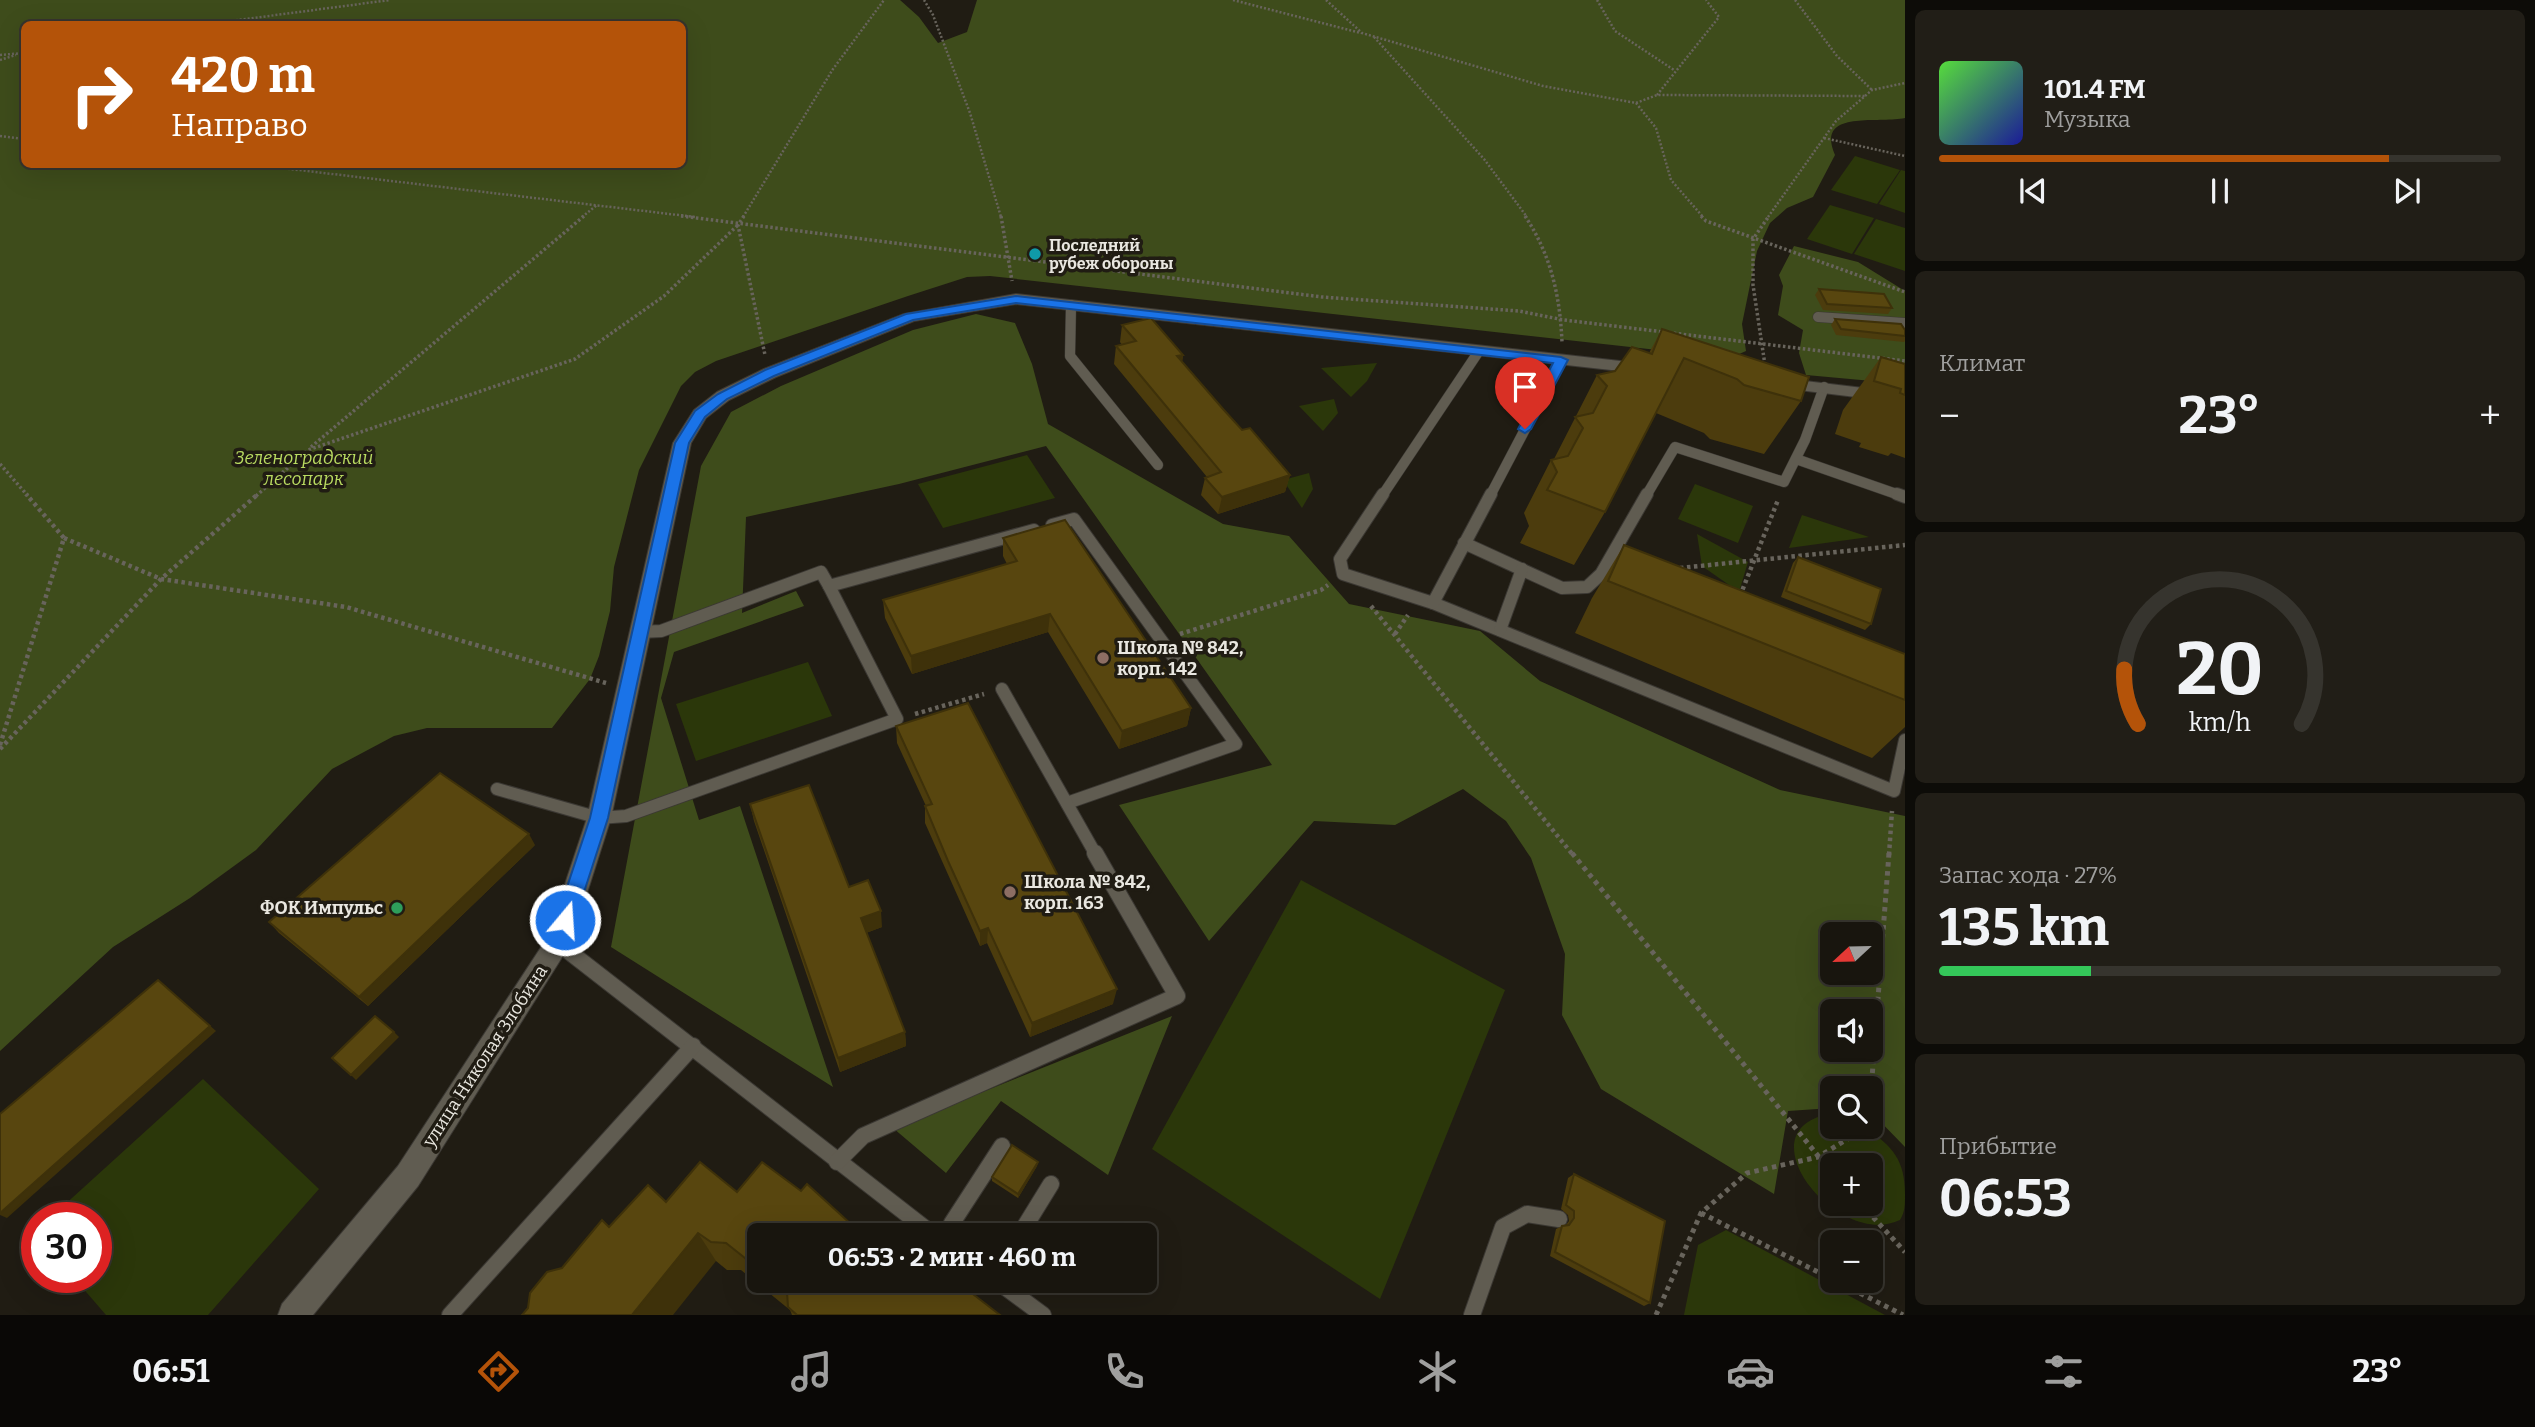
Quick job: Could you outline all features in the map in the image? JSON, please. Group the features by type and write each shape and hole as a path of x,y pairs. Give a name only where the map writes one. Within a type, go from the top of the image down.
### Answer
{"street":[{"name":"улица Николая Злобина","path":"293,1315 408,1176 558,943 599,818 682,443 700,414 723,396 770,373 910,317 1016,299 1658,370"},
{"path":"1767,374 1824,387 1905,398"}],"lane":[{"path":"1072,305 1070,356 1158,465"},
{"path":"1818,317 1905,323"},
{"path":"1479,352 1340,559 1343,574 1433,603 1894,791 1905,740"},
{"path":"1433,603 1561,360"},
{"path":"1464,543 1562,588 1587,587 1601,574 1675,447 1784,482 1796,459 1824,387"},
{"path":"1796,459 1905,497"},
{"path":"829,586 1074,519 1236,744 1067,803"},
{"path":"1500,630 1522,569"},
{"path":"497,789 599,818 626,816 897,719 821,572 661,631 639,632"},
{"path":"1601,574 1614,579"},
{"path":"837,1161 863,1136 1177,996 1003,689"},
{"path":"558,943 918,1223"},
{"path":"450,1315 693,1046"},
{"path":"952,1223 1002,1146"},
{"path":"1027,1223 1051,1184"},
{"path":"1472,1315 1503,1227 1527,1214 1559,1219"},
{"path":"1013,1293 1043,1315"}],"path":[{"path":"231,21 390,0"},
{"path":"308,450 575,359 664,296 738,225 833,69 884,0"},
{"path":"924,0 933,15 982,142 1010,257 1013,286"},
{"path":"1233,0 1262,5 1543,86 1636,103 1657,95 1865,96"},
{"path":"1262,5 1268,0"},
{"path":"1326,0 1362,33"},
{"path":"1597,0 1615,30 1674,70"},
{"path":"1657,95 1719,16 1706,0"},
{"path":"1795,0 1837,56 1872,90"},
{"path":"1373,36 1398,66 1488,159 1541,243 1557,281 1564,320 1561,360"},
{"path":"0,55 21,53"},
{"path":"0,60 21,54"},
{"path":"1767,374 1753,285 1753,239 1836,121 1872,90 1905,83"},
{"path":"1636,103 1656,128 1671,180 1706,221 1905,292"},
{"path":"0,136 21,138"},
{"path":"1824,138 1905,156"},
{"path":"282,168 1322,297 1519,311 1564,320 1905,361"},
{"path":"0,747 161,579 308,450 597,205"},
{"path":"738,225 770,373"},
{"path":"0,464 64,538 161,579 346,607 627,689"},
{"path":"1739,599 1784,482"},
{"path":"0,747 64,538"},
{"path":"1676,568 1905,545"},
{"path":"1162,640 1321,590 1343,574 1820,1159"},
{"path":"897,719 1003,689"},
{"path":"1872,1076 1894,791"},
{"path":"1656,1315 1701,1213 1748,1173 1818,1157 1847,1139"},
{"path":"1701,1213 1820,1273"},
{"path":"1872,1216 1905,1252"},
{"path":"1860,1293 1903,1315"}],"green space":[{"name":"Зеленоградский лесопарк","path":"0,0 900,0 919,17 938,43 967,32 977,0 1905,0 1905,118 1852,122 1841,125 1834,131 1831,140 1835,155 1813,197 1787,208 1770,223 1757,251 1742,324 1746,351 1730,358 990,276 967,277 908,296 716,361 695,372 681,386 639,470 614,567 610,611 599,656 590,679 552,728 427,728 394,736 332,769 256,850 190,898 113,947 0,1051"},
{"path":"1855,156 1900,170 1877,204 1831,190"},
{"path":"1901,170 1905,171 1905,213 1879,204"},
{"path":"1830,205 1874,218 1852,254 1807,239"},
{"path":"1876,219 1905,228 1905,271 1854,254"},
{"path":"1794,246 1858,262 1905,291 1905,384 1806,375 1799,353 1803,330 1778,315 1783,286 1779,275"},
{"path":"976,314 1015,323 1032,364 1048,424 1223,524 1289,536 1349,604 1480,631 1540,681 1780,790 1905,816 1905,1147 1883,1124 1883,1076 1820,1076 1820,1109 1788,1111 1774,1194 1601,1089 1562,1015 1565,954 1531,858 1506,821 1463,789 1395,825 1314,821 1209,941 1119,805 1272,765 1046,446 899,484 746,517 742,613 796,591 804,606 674,652 661,698 699,820 740,806 833,1087 611,947 701,466 731,412 781,386 913,330"},
{"path":"1377,363 1367,381 1351,397 1321,368"},
{"path":"1334,399 1338,413 1323,431 1299,406"},
{"path":"1027,455 1055,498 943,528 918,484"},
{"path":"1309,473 1313,489 1302,508 1283,480"},
{"path":"1695,484 1753,506 1738,543 1678,519"},
{"path":"1802,515 1869,537 1789,548"},
{"path":"1697,534 1748,562 1739,592 1702,566"},
{"path":"808,662 832,716 696,761 676,704"},
{"path":"1301,880 1505,990 1380,1299 1152,1149"},
{"path":"1172,1016 1108,1175 1001,1101 946,1173 893,1128"},
{"path":"203,1079 319,1189 208,1315 106,1315 87,1293 112,1293 112,1202 68,1202"},
{"path":"1820,1118 1820,1139 1880,1139 1896,1155 1903,1172 1905,1205 1900,1220 1876,1225 1847,1216 1883,1216 1883,1153 1820,1153 1820,1197 1809,1185 1797,1164 1794,1143 1803,1126"},
{"path":"1726,1230 1820,1280 1820,1293 1844,1293 1885,1315 1684,1315 1698,1245"}],"building":[{"path":"1819,289 1884,294 1892,308 1827,304"},
{"path":"1151,318 1183,355 1177,356 1223,409 1242,430 1250,428 1290,475 1222,497 1205,478 1221,472 1116,346 1136,341 1122,325"},
{"path":"1835,319 1901,324 1905,336 1841,329"},
{"path":"1662,329 1809,377 1801,401 1744,385 1737,379 1684,358 1605,512 1547,490 1557,472 1551,460 1568,456 1583,428 1575,417 1593,413 1607,386 1597,375 1615,371 1632,347 1652,354"},
{"path":"1881,357 1905,364 1905,395 1900,393 1901,389 1874,381"},
{"name":"Школа № 842, корп. 142","path":"1065,520 1191,708 1122,731 1050,614 911,656 883,600 1017,561 1003,538"},
{"path":"1624,545 1905,654 1905,700 1608,581"},
{"path":"1798,557 1881,589 1871,624 1786,591"},
{"path":"968,703 1117,989 1032,1023 988,928 980,931 925,806 932,804 896,726"},
{"path":"440,773 529,834 359,997 269,922"},
{"path":"809,785 849,887 868,880 881,911 861,918 905,1032 838,1058 750,804"},
{"path":"158,980 210,1026 0,1213 0,1114"},
{"path":"375,1016 394,1032 351,1075 332,1058"},
{"path":"1012,1145 1038,1162 1018,1194 992,1177"},
{"path":"700,1162 737,1192 762,1162 801,1191 807,1184 850,1223 747,1223 747,1260 726,1243 711,1242 698,1233 632,1315 522,1315 528,1308 530,1293 547,1272 562,1268 602,1220 609,1227 648,1185 666,1202"},
{"path":"1574,1174 1665,1221 1650,1303 1555,1252 1562,1226 1569,1225 1574,1218 1574,1211 1566,1205"},
{"path":"787,1293 972,1293 1000,1315 797,1315 788,1307"}],"place":[{"name":"Последний рубеж обороны","path":"1035,254"},
{"name":"Школа № 842, корп. 142","path":"1103,658"},
{"name":"Школа № 842, корп. 163","path":"1010,892"},
{"name":"ФОК Импульс","path":"397,908"}],"route":[{"path":"565,920 599,818 682,443 700,414 723,396 770,373 910,317 1016,299 1561,360 1525,429"}]}
